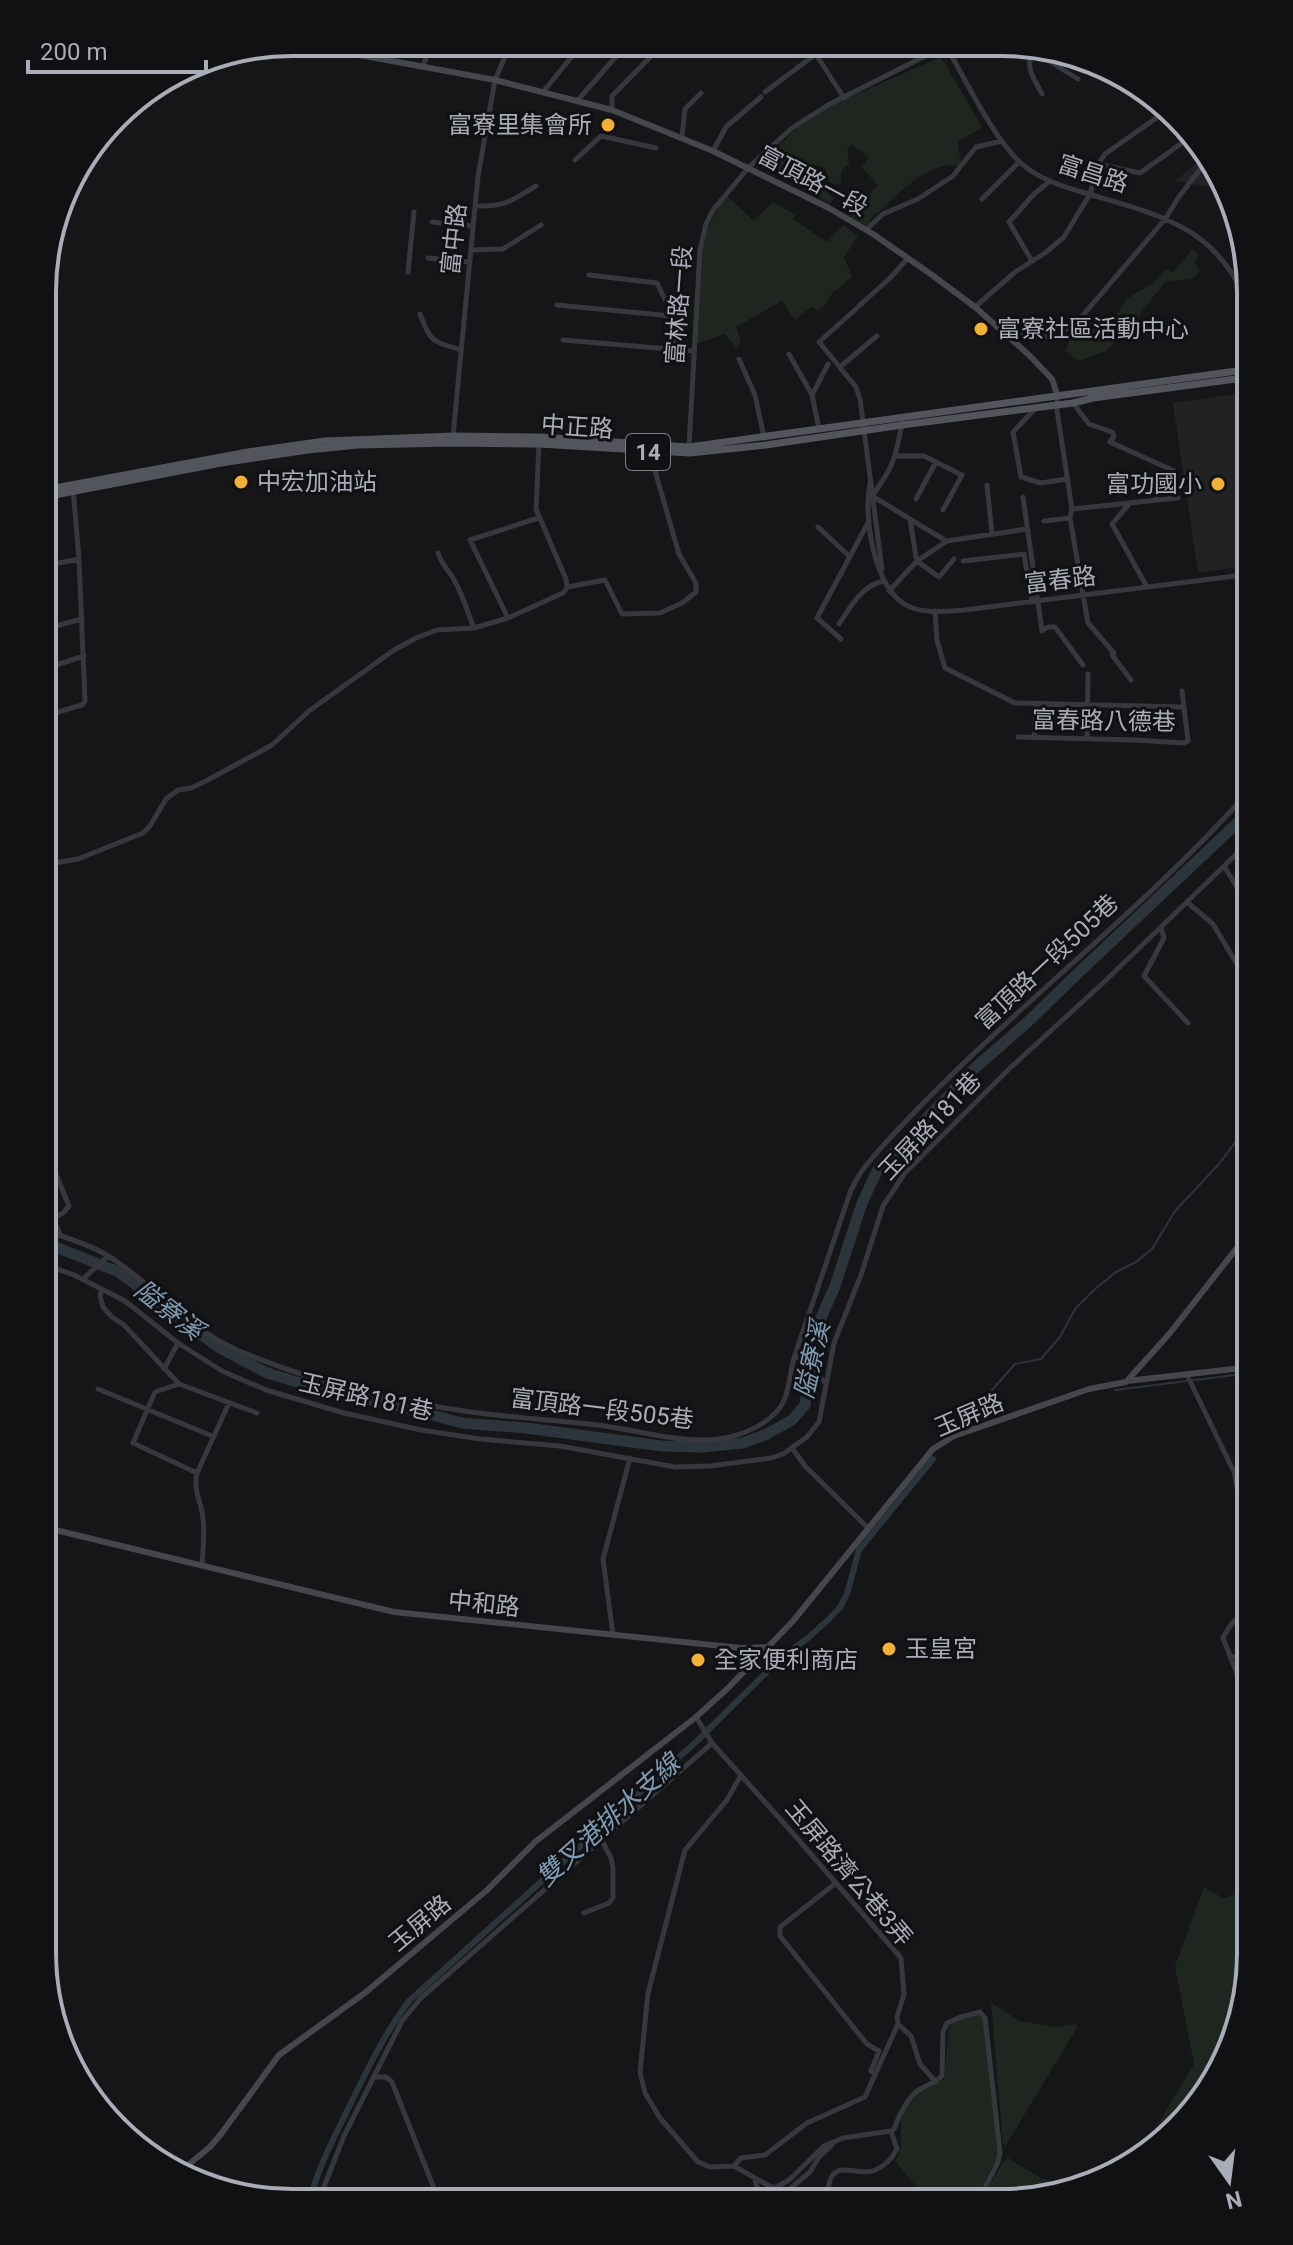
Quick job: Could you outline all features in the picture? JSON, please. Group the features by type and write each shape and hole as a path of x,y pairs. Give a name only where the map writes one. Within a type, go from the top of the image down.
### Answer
{"main road":[{"name":"中正路","path":"539,440 652,452 766,445 862,427 1237,371"},
{"name":"中正路","path":"903,421 1036,406 1057,400 1073,403 1237,379"},
{"name":"中正路","path":"56,493 219,457 325,441 539,440 689,450 764,437 862,427"},
{"name":"中正路","path":"56,489 73,488"}],"street":[{"name":"富頂路一段","path":"366,56 543,92 612,110 682,137 829,208 908,258 975,307 1052,379 1072,509 1070,518 1088,623 1114,653 1112,655 1131,680"},
{"path":"423,66 427,56"},
{"name":"富中路","path":"453,439 485,129 495,80 505,56"},
{"path":"543,92 572,56"},
{"path":"577,101 616,56"},
{"path":"612,110 612,96 651,56"},
{"path":"713,151 726,127 813,56"},
{"path":"817,56 844,98"},
{"name":"富林路一段","path":"689,450 700,250 713,210 749,167 792,128 828,105 926,56"},
{"name":"富昌路","path":"952,56 1002,141 1019,162 1050,181 1166,218 1194,232 1211,246 1236,280"},
{"path":"1029,59 1028,66 1042,94"},
{"path":"1052,62 1078,79"},
{"path":"682,137 685,109 701,93"},
{"path":"975,307 1015,272 1064,237 1090,194 1098,164 1105,154 1158,116"},
{"path":"575,160 601,136 656,148"},
{"path":"866,230 883,214 918,199 953,176 976,147 1002,141"},
{"path":"1098,164 1140,173 1183,142"},
{"path":"982,199 1019,162"},
{"path":"1004,333 1049,337 1078,321 1166,218 1201,168"},
{"path":"1032,261 1009,222 1050,181"},
{"path":"475,206 505,204 536,186"},
{"path":"408,272 414,212"},
{"path":"432,222 473,226"},
{"path":"471,250 503,249 541,225"},
{"path":"428,258 470,262"},
{"path":"884,581 860,399 856,387 819,342 908,258"},
{"path":"589,275 657,283 675,320 673,349"},
{"path":"557,305 673,316"},
{"path":"420,314 429,337 461,350"},
{"path":"840,367 877,336"},
{"path":"563,340 693,351"},
{"path":"789,354 812,395 819,430"},
{"path":"739,359 755,395 764,437"},
{"path":"812,395 828,364"},
{"path":"1073,403 1089,424 1112,432 1114,436 1110,442 1174,471 1176,477 1156,492 1157,500"},
{"path":"1036,406 1013,432 1021,477 1041,483 1067,479"},
{"path":"872,496 896,456 903,421"},
{"path":"539,440 536,509 567,588"},
{"path":"56,863 78,859 143,833 166,799 178,790 206,781 272,745 309,711 394,650 416,638 437,630 474,628 508,618 563,593 567,588 605,580 622,614 660,613 682,603 696,592 696,583 679,554 652,452"},
{"path":"896,456 924,456 962,475 943,510"},
{"path":"916,499 936,462"},
{"path":"870,484 867,497 876,563 889,591 916,559 947,541 1027,529"},
{"path":"987,485 992,534"},
{"path":"56,713 82,705 85,701 73,488"},
{"path":"872,496 943,539"},
{"path":"1023,497 1034,602"},
{"path":"1072,509 1178,498"},
{"path":"1129,503 1112,524 1147,587"},
{"path":"508,618 470,540 538,518"},
{"path":"1044,521 1070,518"},
{"path":"910,519 916,559 939,577 954,559"},
{"path":"841,639 817,618 870,520"},
{"path":"818,527 850,557"},
{"path":"438,553 474,628"},
{"path":"963,561 1024,554 1042,631 1055,627 1083,665"},
{"path":"56,564 79,559"},
{"name":"富春路","path":"889,591 911,608 935,611 1034,602 1237,576"},
{"path":"839,624 861,593 884,581"},
{"path":"935,611 937,640 945,668 1015,703 1184,707"},
{"path":"56,626 82,619"},
{"path":"56,665 84,656"},
{"path":"1087,739 1088,674"},
{"name":"富春路八德巷","path":"1018,737 1185,743 1188,741 1182,691"},
{"path":"1034,738 1036,704"},
{"name":"富頂路一段505巷","path":"56,1234 95,1249 151,1287 181,1316 235,1349 320,1381 471,1412 603,1426 691,1441 726,1438 761,1425 788,1394 790,1370 851,1190 873,1157 954,1073 1081,957 1237,804"},
{"name":"玉屏路181巷","path":"56,1268 84,1278 125,1301 178,1343 222,1371 266,1390 344,1413 421,1430 560,1446 675,1467 771,1458 792,1448 819,1422 834,1343 861,1275 883,1206 905,1173 1009,1069 1237,854"},
{"path":"1224,866 1237,887"},
{"path":"1187,902 1213,924 1237,964"},
{"path":"1161,927 1164,938 1144,976 1188,1023"},
{"path":"56,1174 69,1206 56,1216"},
{"path":"56,1225 60,1235"},
{"path":"1126,1382 1170,1333 1236,1249"},
{"path":"84,1278 107,1257"},
{"path":"102,1289 103,1307 179,1384 257,1413"},
{"path":"164,1369 178,1343"},
{"path":"796,1357 825,1383"},
{"name":"玉屏路","path":"189,2164 221,2134 279,2055 366,1992 486,1891 535,1842 696,1717 727,1689 793,1621 933,1449 954,1436 1089,1389 1236,1369"},
{"path":"1187,1375 1234,1472 1236,1483"},
{"path":"179,1384 155,1392 133,1443 197,1473"},
{"path":"98,1389 212,1436"},
{"path":"202,1565 204,1522 195,1486 197,1473 229,1403"},
{"path":"792,1448 805,1466 868,1528"},
{"path":"613,1635 603,1559 630,1458"},
{"name":"中和路","path":"56,1530 394,1612 741,1648 768,1647"},
{"path":"1236,1618 1223,1638 1236,1670"},
{"path":"1230,1658 1236,1656"},
{"path":"324,2189 344,2136 402,2021 421,1998 712,1743 696,1717"},
{"name":"玉屏路濟公巷3弄","path":"712,1743 901,1958 904,1994 898,2024 865,2097 807,2123 765,2155 741,2158 734,2166"},
{"path":"741,1775 727,1800 685,1850 649,1984 640,2072 645,2093 660,2118 698,2162 710,2167 734,2166 767,2186 777,2187 796,2174 824,2146 843,2138 894,2129 915,2092 942,2076 943,2032 947,2023 980,2012 985,2018 1000,2158 984,2189"},
{"path":"584,1913 609,1903 613,1898 611,1858 601,1839"},
{"path":"836,1883 780,1927 779,1932 867,2044 879,2051 871,2071 875,2074"},
{"path":"898,2024 911,2036 920,2064 936,2082"},
{"path":"375,2077 386,2077 392,2082 434,2189"},
{"path":"828,2189 832,2175 845,2169 865,2173 890,2161 897,2149 891,2131"},
{"path":"790,2189 810,2172 829,2147 843,2138"},
{"path":"754,2177 758,2189"}],"shaded area":[{"path":"941,57 982,127 957,142 962,167 939,167 916,179 874,214 866,228 845,213 852,204 860,207 868,202 866,198 878,185 861,167 869,158 852,144 847,150 849,164 841,171 841,184 827,180 825,167 804,163 803,176 818,182 834,199 829,204 762,163 803,121 838,102"},
{"path":"1198,162 1213,187 1175,181"},
{"path":"725,194 754,221 773,202 795,215 793,219 827,242 844,225 858,236 844,257 852,277 832,293 818,311 811,307 795,320 782,301 736,327 741,342 736,347 724,334 693,345 701,241"},
{"path":"1192,250 1199,254 1194,263 1200,270 1193,279 1165,282 1127,331 1106,351 1079,361 1065,351 1070,339 1093,319 1103,324 1117,314 1128,298 1152,284 1167,269 1172,273"},
{"name":"富功國小","path":"1237,394 1237,567 1198,573 1173,403"},
{"path":"1204,1887 1223,1898 1236,1894 1236,1968 1229,2014 1219,2043 1188,2097 1152,2134 1194,2064 1175,1966"},
{"path":"991,2002 1019,2021 1056,2027 1078,2026 1006,2145 1003,2144"},
{"path":"978,2014 984,2016 998,2156 980,2189 918,2189 895,2161 901,2146 902,2120 914,2098 944,2079 951,2023"},
{"path":"1008,2158 1042,2179 1057,2181 987,2189"}],"waterway":[{"name":"隘寮溪","path":"56,1247 119,1272 218,1347 267,1373 310,1386 462,1423 662,1446 702,1447 743,1443 792,1420 805,1405 810,1362 820,1320 835,1286 862,1203 878,1169 974,1069 1237,824"},
{"path":"968,1417 1015,1364 1041,1359 1060,1337 1075,1309 1095,1289 1152,1249 1175,1211 1236,1141"},
{"path":"1115,1390 1236,1375"},
{"name":"雙叉港排水支線","path":"314,2189 326,2154 362,2081 383,2040 409,2001 697,1741 782,1657 829,1619 847,1594 859,1550 933,1459"}],"place":[{"name":"富寮里集會所","path":"608,125"},
{"name":"富寮社區活動中心","path":"981,329"},
{"name":"中宏加油站","path":"241,482"},
{"name":"富功國小","path":"1218,484"},
{"name":"玉皇宮","path":"889,1649"},
{"name":"全家便利商店","path":"698,1660"}]}
